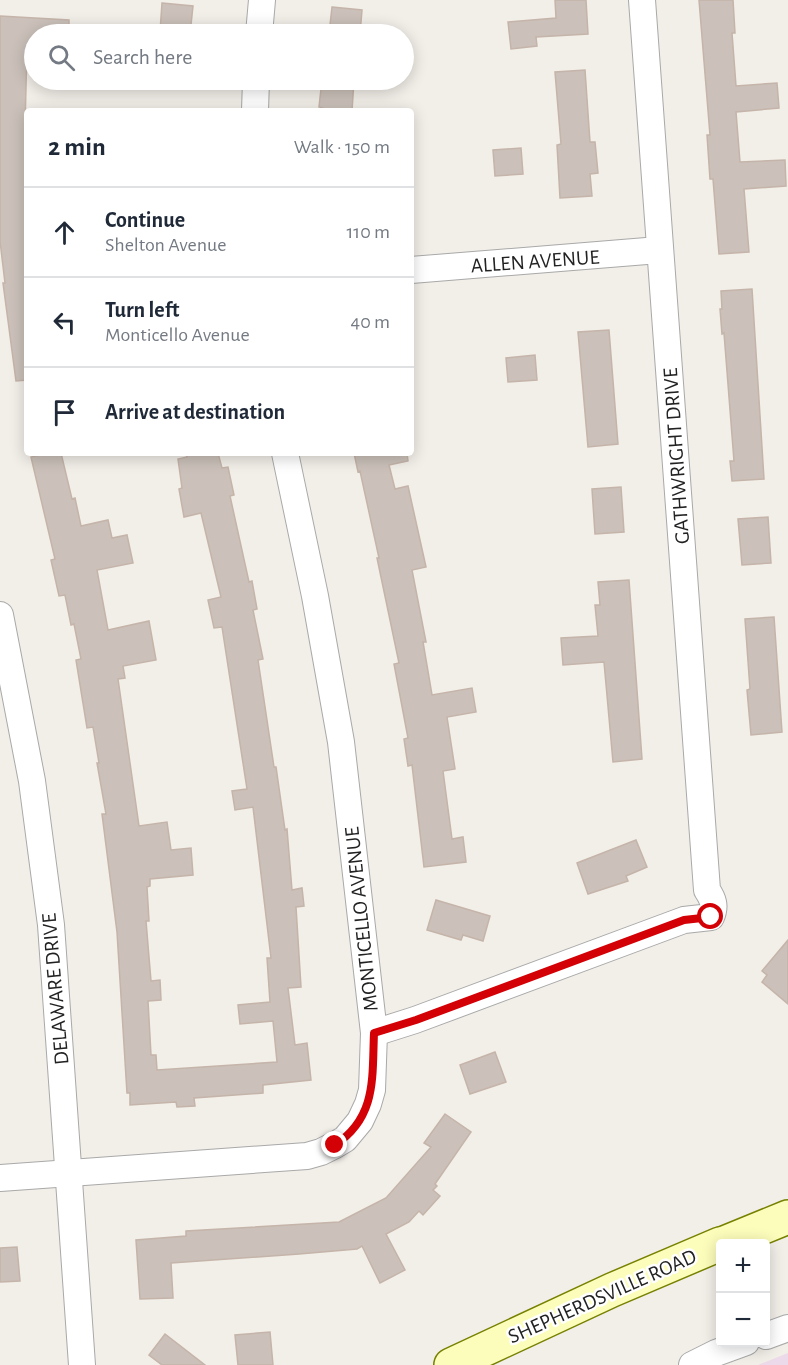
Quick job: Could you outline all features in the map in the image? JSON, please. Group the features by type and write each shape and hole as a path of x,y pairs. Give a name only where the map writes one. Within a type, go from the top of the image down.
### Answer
{"main road":[{"name":"SHEPHERDSVILLE ROAD","path":"733,1239 788,1217"},
{"name":"SHEPHERDSVILLE ROAD","path":"451,1365 612,1290 716,1246"}],"street":[{"path":"260,24 262,0"},
{"name":"GATHWRIGHT DRIVE","path":"374,1033 416,1020 684,920 711,917 714,911 714,899 707,890 642,0"},
{"path":"255,108 256,90"},
{"name":"ALLEN AVENUE","path":"414,270 659,250"},
{"name":"MONTICELLO AVENUE","path":"0,1178 307,1156 321,1152 345,1138 360,1121 369,1104 372,1090 374,1033 341,742 315,596 286,456"},
{"name":"DELAWARE DRIVE","path":"0,615 32,781 51,925 82,1365"},
{"path":"770,1334 788,1328"},
{"path":"692,1365 733,1347"}],"shaded area":[{"path":"788,1353 788,1365 758,1365"}],"building":[{"path":"555,0 586,0 588,34 536,37 537,46 511,49 508,22 556,18"},
{"path":"699,0 733,0 735,33 732,33 736,86 777,83 779,108 736,112 740,162 785,160 786,186 744,189 749,252 719,254 713,179 710,179 707,135 710,135"},
{"path":"162,3 193,6 191,24 161,24"},
{"path":"332,7 362,10 361,24 330,24"},
{"path":"0,16 69,20 69,24 24,24 24,90 26,90 24,108 24,380 16,381 0,241"},
{"path":"585,70 590,142 595,142 598,173 590,174 592,196 560,198 557,145 561,144 555,72"},
{"path":"321,90 353,90 352,108 319,107"},
{"path":"521,148 523,174 495,176 493,150"},
{"path":"752,289 764,479 732,481 730,461 734,461 720,309 722,309 721,291"},
{"path":"609,330 618,444 588,447 578,332"},
{"path":"535,355 537,380 508,382 506,358"},
{"path":"62,456 81,526 108,520 112,538 127,535 133,563 97,570 108,630 149,621 156,660 123,666 125,678 118,679 139,826 167,822 171,850 191,848 193,875 150,879 150,886 147,887 149,921 146,921 151,981 160,980 161,1000 148,1001 151,1055 156,1055 157,1070 277,1062 273,1021 240,1024 238,1005 270,1002 267,958 271,958 253,807 235,810 232,791 247,789 222,627 214,628 208,600 221,597 201,513 184,517 179,489 182,488 178,459 187,456 219,456 222,468 228,467 234,495 230,496 257,609 253,610 263,659 258,660 274,767 276,767 285,830 287,829 292,890 302,888 304,906 296,907 301,987 288,988 295,1045 307,1043 311,1080 263,1085 263,1093 194,1098 195,1106 177,1107 176,1102 130,1105 130,1093 127,1093 117,932 102,814 106,814 97,763 99,763 93,727 87,728 76,660 81,659 74,624 71,625 65,595 59,596 51,560 55,559 31,457"},
{"path":"355,456 407,456 408,461 389,465 395,489 408,486 426,567 412,570 426,642 423,642 432,695 472,688 476,712 447,717 455,769 443,771 452,839 463,837 466,862 424,867 412,765 408,766 404,739 408,738 394,664 399,663 377,558 379,558 360,471 358,472"},
{"path":"621,487 624,532 595,534 592,489"},
{"path":"768,517 771,563 742,565 738,519"},
{"path":"629,580 642,759 613,762 604,662 563,665 561,638 598,636 595,605 600,605 598,582"},
{"path":"774,617 782,732 751,735 745,619"},
{"path":"636,840 647,867 626,876 628,881 588,894 577,863"},
{"path":"436,900 490,916 483,941 463,935 461,940 427,930"},
{"path":"788,940 788,1004 762,982 767,975 762,971"},
{"path":"495,1052 506,1082 470,1094 460,1065"},
{"path":"445,1114 471,1132 435,1184 437,1186 433,1190 440,1196 423,1215 419,1211 409,1222 386,1234 405,1270 380,1283 362,1246 357,1249 171,1263 173,1298 140,1299 136,1240 186,1236 186,1231 339,1222 386,1198 431,1147 424,1143"},
{"path":"17,1247 20,1281 0,1282 0,1248"},
{"path":"270,1332 273,1365 238,1365 235,1335"},
{"path":"165,1334 205,1365 162,1365 149,1355"}],"route":[{"path":"335,1145 345,1138 360,1121 369,1104 372,1090 374,1033 416,1020 684,920 711,917"}]}
